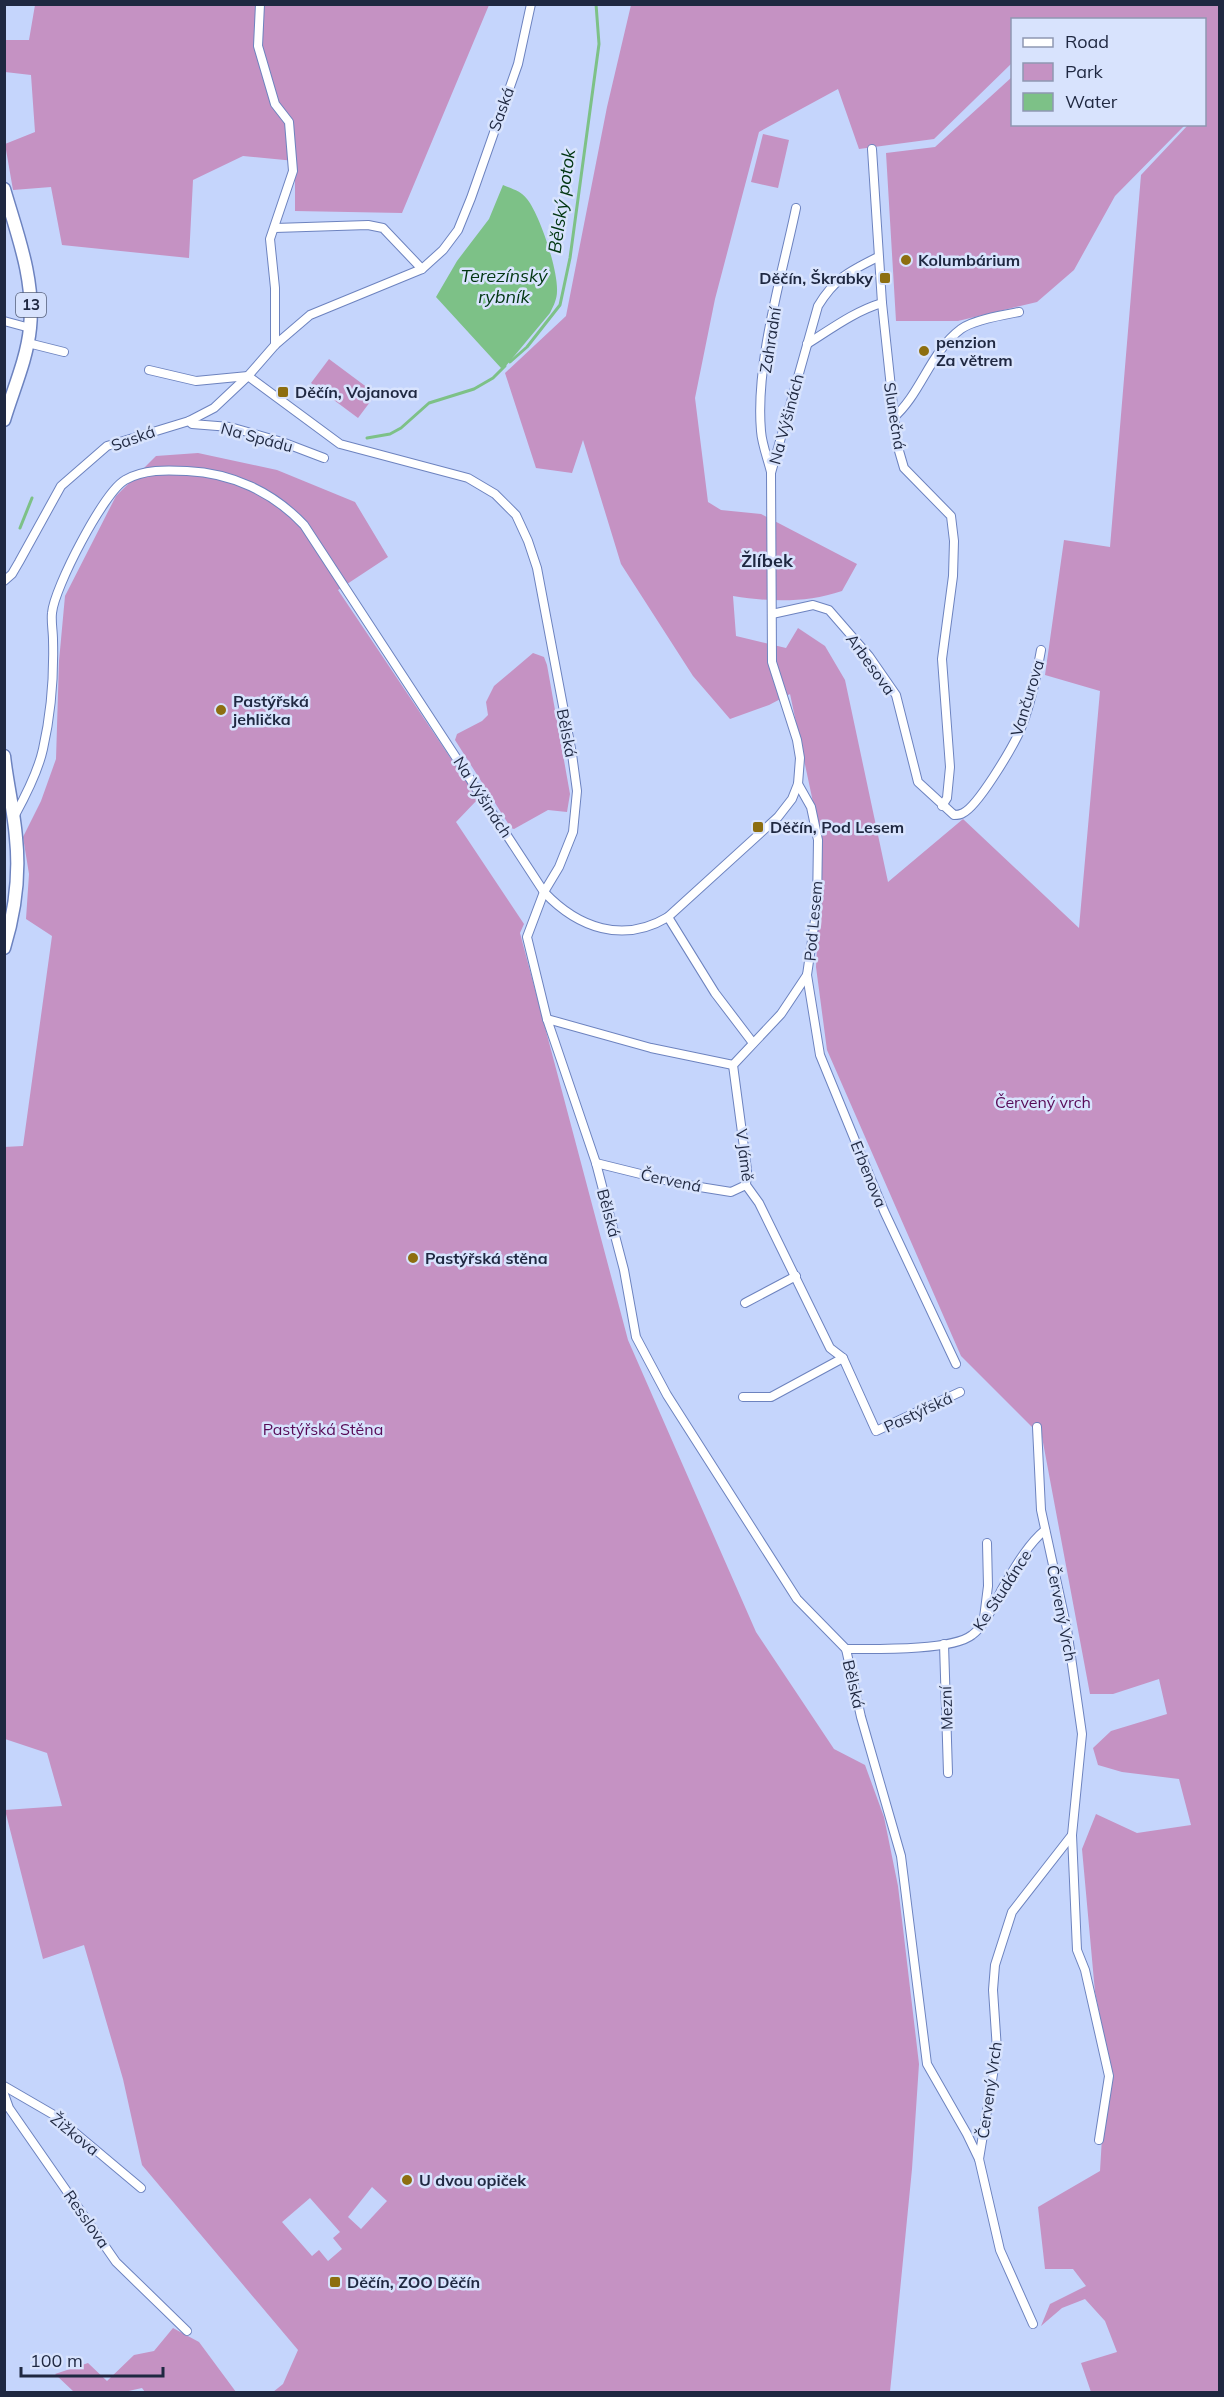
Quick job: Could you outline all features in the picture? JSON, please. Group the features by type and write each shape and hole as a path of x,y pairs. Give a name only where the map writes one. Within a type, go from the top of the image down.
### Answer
{"main road":[{"name":"13","path":"4,189 27,270 31,307 28,343 6,412"},
{"path":"4,756 17,841 17,890 4,948"}],"street":[{"path":"260,4 258,46 275,104 289,122 293,171 270,239 275,288 275,345"},
{"name":"Saská","path":"4,580 12,574 61,486 107,446 189,421 214,408 248,376 275,345 310,315 422,269 443,250 458,230 518,64 531,4"},
{"name":"Slunečná","path":"872,149 878,257 897,444 904,468 951,516 954,541 953,576 942,658 950,767 947,798 942,806"},
{"name":"Zahradní","path":"771,473 761,433 761,393 770,329 796,208"},
{"path":"275,228 368,225 382,228 422,269"},
{"name":"Na Výšinách","path":"14,817 26,794 43,750 51,701 53,640 51,615 57,592 106,500 115,487 126,479 156,471 191,471 221,475 251,486 287,509 304,525 544,892 570,916 605,929 639,928 668,917 778,817 792,799 798,784 800,758 797,740 772,662 771,473 818,306 829,287 844,274 878,257"},
{"path":"807,344 870,306 882,303"},
{"path":"893,418 904,409 939,354 962,328 1018,312"},
{"path":"4,321 30,328"},
{"path":"28,343 64,352"},
{"path":"148,370 196,381 248,376"},
{"name":"Bělská","path":"248,376 340,444 468,478 495,494 516,515 528,541 537,568 577,791 573,832 559,867 544,892 526,937 547,1019 596,1163 624,1270 636,1336 667,1395 797,1599 846,1649 861,1717 901,1856 927,2064 979,2159"},
{"name":"Na Spádu","path":"189,421 192,424 230,427 282,442 324,458"},
{"name":"Arbesova","path":"772,614 813,605 829,609 868,656 896,695 918,782 942,806"},
{"name":"Vančurova","path":"942,806 954,815 964,813 996,773 1018,733 1041,650"},
{"name":"Pod Lesem","path":"753,1042 781,1014 807,975 817,906 818,840 812,807 798,784"},
{"path":"547,1019 651,1048 733,1065 753,1042 715,993 668,917"},
{"name":"Erbenova","path":"807,975 820,1055 884,1211 956,1364"},
{"name":"V Jámě","path":"733,1065 747,1170 746,1185 759,1203 830,1348 843,1358 876,1431"},
{"name":"Červená","path":"596,1163 681,1184 730,1192 746,1185"},
{"path":"746,1303 796,1276"},
{"path":"743,1397 771,1397 843,1358"},
{"name":"Pastýřská","path":"876,1431 960,1392"},
{"name":"Červený Vrch","path":"1037,1427 1041,1510 1067,1629 1082,1734 1072,1835 1077,1950 1085,1970 1109,2076 1099,2140"},
{"name":"Ke Studánce","path":"846,1649 944,1644 971,1637 1036,1538 1045,1530"},
{"path":"983,1622 988,1586 987,1543"},
{"name":"Mezní","path":"944,1644 948,1773"},
{"name":"Červený Vrch","path":"1033,2324 1000,2250 979,2159 998,2050 993,1990 995,1965 1012,1912 1072,1835"},
{"name":"Žižkova","path":"4,2086 54,2115 141,2188"},
{"name":"Resslova","path":"4,2094 9,2108 116,2262 187,2331"}],"green space":[{"path":"35,5 489,5 402,213 295,211 295,161 243,156 193,180 189,258 62,245 51,187 13,190 5,144 35,132 31,75 5,72 5,40 29,40"},
{"name":"Červený vrch","path":"631,5 1219,5 1219,2392 1091,2392 1081,2363 1117,2352 1105,2321 1085,2299 1062,2308 1041,2326 1050,2304 1086,2286 1073,2269 1045,2269 1038,2207 1100,2171 1102,2137 1112,2073 1095,1992 1082,1849 1096,1814 1137,1833 1191,1825 1179,1779 1122,1772 1098,1765 1093,1748 1111,1731 1167,1714 1159,1679 1113,1694 1090,1694 1042,1437 961,1356 827,1050 816,967 821,868 817,821 790,694 769,705 730,719 693,676 621,564 583,440 572,473 536,468 505,373 566,316 607,107","holes":["1011,18 1206,18 1206,126 1187,126 1141,175 1110,547 1064,540 1045,675 1100,691 1079,928 963,819 888,882 845,680 825,646 798,628 786,648 736,636 733,596 788,600 829,595 842,591 857,564 761,514 721,510 708,502 695,398 715,299 759,132 838,89 859,149 934,139 1011,64"]},
{"path":"1011,78 1011,126 1184,126 1115,196 1074,270 1037,302 958,321 896,321 886,153 935,147"},
{"path":"763,134 789,140 778,188 751,182"},
{"path":"329,359 376,394 358,418 311,383"},
{"name":"Pastýřská Stěna","path":"198,453 277,470 355,502 388,557 338,590 478,799 456,822 524,924 520,933 628,1340 756,1632 834,1749 865,1765 884,1817 898,1886 919,2064 912,2169 890,2392 273,2392 283,2384 298,2350 142,2165 123,2079 84,1945 43,1959 5,1810 62,1806 47,1753 5,1739 4,1147 23,1146 52,936 26,919 29,874 23,837 41,801 56,759 59,661 65,596 116,496 156,456","holes":["372,2187 387,2201 361,2229 348,2217","310,2198 340,2232 333,2238 342,2249 328,2261 319,2250 312,2256 282,2222"]},
{"path":"533,653 544,657 547,665 570,794 567,812 548,810 514,829 511,828 455,740 457,734 482,721 488,715 486,702 494,686"},
{"path":"173,2328 199,2342 236,2392 145,2392 142,2388 124,2392 74,2392 55,2374 88,2363 107,2381 134,2355 154,2351"}],"water":[{"name":"Terezínský rybník","path":"503,185 522,194 532,207 551,257 557,291 550,313 505,367 501,368 436,297 457,261 489,219"}],"waterway":[{"name":"Bělský potok","path":"510,362 527,347 560,305 570,258 599,44 596,4"},
{"name":"Bělský potok","path":"367,438 390,434 401,428 429,403 474,389 493,378 505,366"},
{"name":"Bělský potok","path":"20,528 32,498"}],"place":[{"name":"Kolumbárium","path":"906,260"},
{"name":"Děčín, Škrabky","path":"885,278"},
{"name":"penzion Za větrem","path":"924,351"},
{"name":"Děčín, Vojanova","path":"283,392"},
{"name":"Pastýřská jehlička","path":"221,710"},
{"name":"Děčín, Pod Lesem","path":"758,827"},
{"name":"Pastýřská stěna","path":"413,1258"},
{"name":"U dvou opiček","path":"407,2180"},
{"name":"Děčín, ZOO Děčín","path":"335,2282"}],"district":[{"name":"Žlíbek","path":"767,561"}]}
